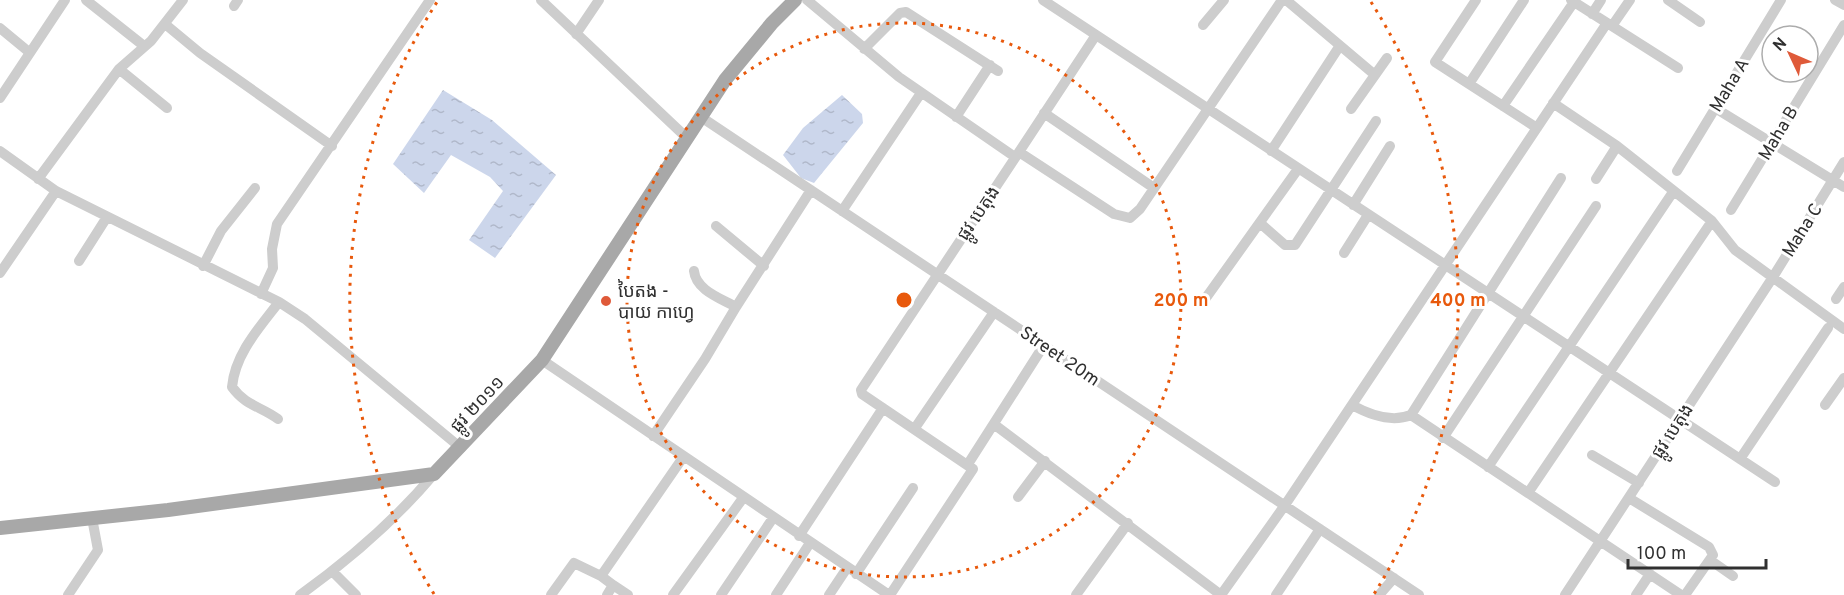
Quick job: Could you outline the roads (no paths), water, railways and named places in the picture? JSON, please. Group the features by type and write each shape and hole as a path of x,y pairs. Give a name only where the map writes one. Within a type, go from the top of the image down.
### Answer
{"main road":[{"name":"ផ្លូវ ២០១១","path":"434,474 542,360 725,80 772,23 797,0"},
{"path":"0,528 434,474"}],"street":[{"path":"0,98 65,0"},
{"path":"86,0 144,46"},
{"path":"38,179 119,69 165,24 180,3 168,0"},
{"path":"261,294 273,268 272,249 277,224 430,0"},
{"path":"541,0 687,138"},
{"path":"576,34 599,0"},
{"path":"797,0 956,117 1114,214 1130,218 1209,110 1245,51 1284,0 1375,75"},
{"path":"1043,0 1607,374 1775,482"},
{"path":"1203,25 1224,0"},
{"path":"1476,0 1435,62 1537,128"},
{"path":"1469,84 1524,0"},
{"path":"1592,14 1601,0"},
{"path":"995,425 1221,595 1285,506 1553,103 1629,0"},
{"path":"1668,0 1700,22"},
{"name":"Maha A","path":"1677,171 1781,0"},
{"path":"1835,0 1844,5"},
{"path":"1503,106 1573,1 1678,68"},
{"path":"864,49 900,13 906,12 994,68 956,117"},
{"path":"165,24 200,53 332,146"},
{"name":"Maha B","path":"1731,210 1844,25"},
{"path":"0,28 29,52"},
{"name":"ផ្លូវ បេតុង","path":"883,408 862,394 862,385 1096,35"},
{"path":"1271,151 1339,47"},
{"path":"1351,109 1388,58"},
{"path":"119,69 167,108"},
{"path":"842,211 921,93"},
{"path":"1553,103 1617,146 1712,221 1735,250 1844,329"},
{"path":"1715,108 1844,188"},
{"path":"1044,113 1154,188"},
{"name":"Street 20m","path":"701,117 1419,595"},
{"path":"1260,222 1282,243 1291,247 1299,241 1329,190 1376,121"},
{"path":"1596,179 1617,146"},
{"path":"1353,205 1390,147"},
{"path":"0,151 56,191 279,302 305,319 461,447"},
{"name":"Maha C","path":"1779,267 1844,162"},
{"path":"1203,302 1298,169"},
{"path":"1352,405 1374,416 1401,419 1411,415 1486,293 1561,178"},
{"path":"204,266 222,231 255,188"},
{"path":"653,436 705,359 811,190"},
{"path":"0,273 56,191"},
{"path":"1488,468 1674,192"},
{"path":"1443,438 1596,206"},
{"path":"1344,252 1368,215"},
{"path":"79,261 106,217"},
{"path":"1528,493 1712,221"},
{"path":"716,226 764,266"},
{"name":"ផ្លូវ បេតុង","path":"1565,595 1779,267"},
{"path":"694,271 695,280 700,286 736,307"},
{"path":"1836,299 1844,287"},
{"path":"278,419 264,409 254,407 242,400 232,387 233,375 247,344 279,302"},
{"path":"915,428 994,312"},
{"path":"1740,459 1828,328"},
{"path":"968,464 1044,345"},
{"path":"542,360 773,519 889,595 973,472 968,464 883,408 799,536"},
{"path":"1825,405 1844,378"},
{"path":"1411,415 1683,595 1713,555 1709,547 1629,498"},
{"path":"1592,455 1639,483"},
{"path":"601,576 684,456"},
{"path":"1018,497 1045,461"},
{"path":"300,595 332,572 417,494 434,474"},
{"path":"829,595 852,571 913,488"},
{"path":"673,595 743,498"},
{"path":"68,595 98,550 92,518"},
{"path":"721,595 773,519"},
{"path":"1076,595 1128,523"},
{"path":"1276,595 1320,529"},
{"path":"776,595 810,543"},
{"path":"1710,560 1732,576"},
{"path":"551,595 574,563 601,576 628,595"},
{"path":"332,572 356,595"},
{"path":"1636,595 1650,573"},
{"path":"1379,595 1394,578"},
{"path":"607,595 613,585"}],"water":[{"path":"443,90 492,120 556,175 495,258 469,240 503,191 490,177 451,155 424,193 393,164"},
{"path":"842,95 862,114 863,123 814,183 801,178 783,155 803,128"}],"place":[{"name":"បៃតង - បាយ កាហ្វេ","path":"606,301"}]}
